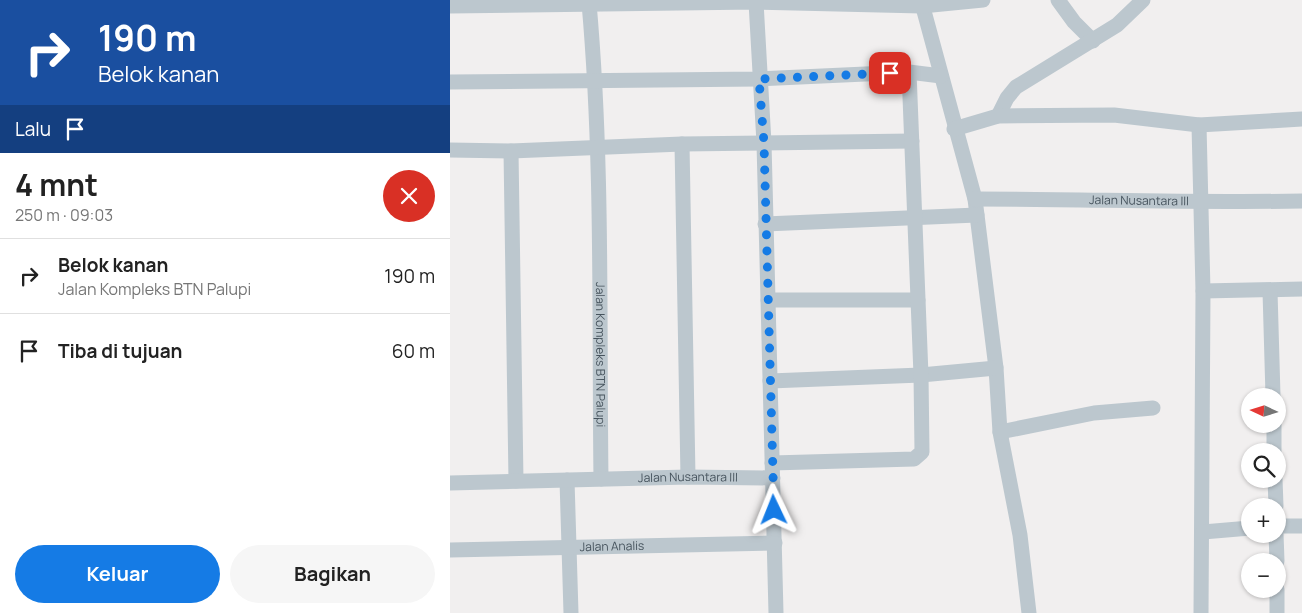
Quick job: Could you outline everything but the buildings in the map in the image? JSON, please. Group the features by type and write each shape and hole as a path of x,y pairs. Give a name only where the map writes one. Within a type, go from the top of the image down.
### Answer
{"street":[{"path":"450,6 525,2 922,3 983,0"},
{"path":"1058,0 1074,22 1093,41"},
{"path":"998,116 1007,98 1016,87 1093,41 1132,12 1143,0"},
{"path":"756,2 764,143 776,613"},
{"name":"Jalan Kompleks BTN Palupi","path":"589,3 596,80 598,146 601,479"},
{"path":"922,3 954,129 975,199 996,368 1000,432 1020,535 1029,613"},
{"path":"450,82 759,79 909,72 941,76"},
{"name":"Jalan Nusantara III","path":"601,479 688,477 914,459 917,457 923,447 909,72"},
{"path":"954,129 998,116 1114,115 1199,125 1302,119"},
{"path":"1199,125 1203,291 1201,613"},
{"path":"450,150 511,151 598,146 912,141"},
{"path":"682,144 688,477"},
{"path":"511,151 516,481"},
{"name":"Jalan Nusantara III","path":"975,199 1115,199 1201,202 1302,201"},
{"path":"765,224 977,215"},
{"path":"1203,291 1302,289"},
{"path":"1270,291 1273,388"},
{"path":"768,300 918,300"},
{"path":"770,381 921,375 996,368"},
{"path":"1000,432 1094,414 1153,408"},
{"path":"450,483 601,479"},
{"path":"567,480 568,547 572,613"},
{"path":"1286,526 1302,526"},
{"path":"1203,532 1241,529"},
{"name":"Jalan Analis","path":"450,550 775,543"},
{"path":"1277,598 1277,613"}],"route":[{"path":"774,510 764,143 759,79 890,73"}]}
